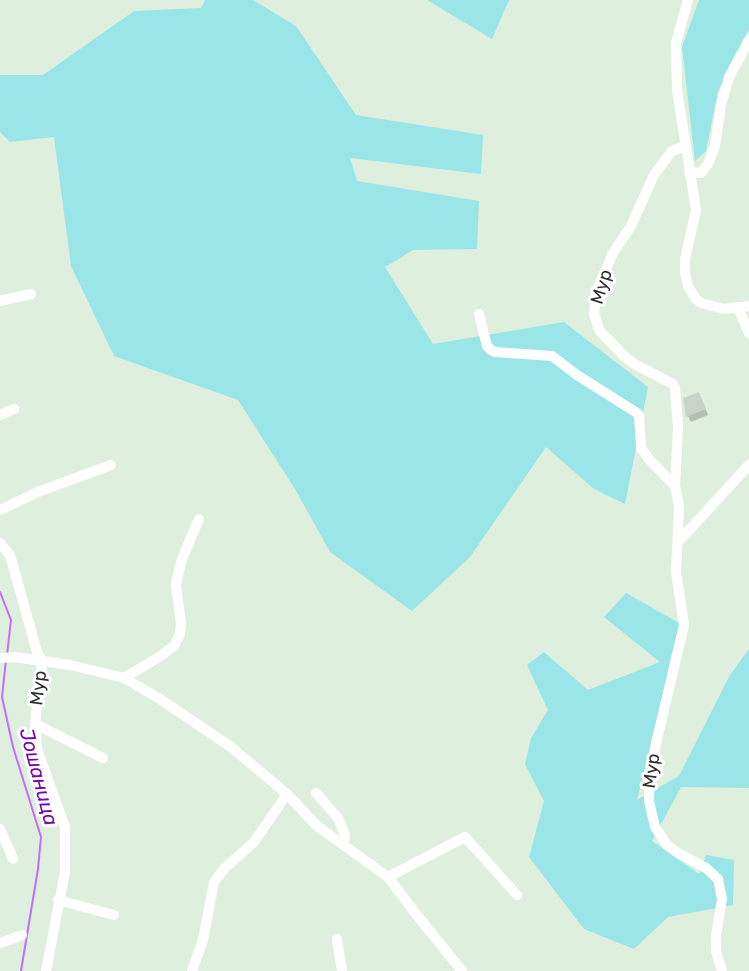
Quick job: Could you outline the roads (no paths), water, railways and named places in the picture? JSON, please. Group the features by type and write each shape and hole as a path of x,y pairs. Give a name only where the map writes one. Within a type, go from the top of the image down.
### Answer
{"street":[{"path":"688,0 676,43 677,90 696,210 685,260 688,286 694,298 700,303 724,309 744,307 749,333"},
{"path":"689,172 701,173 708,164 715,146 721,105 729,77 749,40"},
{"name":"Мур","path":"685,146 672,151 654,175 631,226 613,253 597,290 594,313 599,330 624,356 636,365 673,384 675,388 678,427 675,486 679,506 676,572 684,625 650,769 649,801 655,827 667,845 706,868 718,879 722,899 716,935 716,951 722,971"},
{"path":"0,302 31,294"},
{"path":"479,314 487,346 491,350 552,356 577,375 637,413 641,448 675,486"},
{"path":"0,415 14,409"},
{"path":"0,510 38,492 111,465"},
{"path":"679,541 749,465"},
{"path":"124,678 174,646 180,634 176,584 182,559 199,519"},
{"path":"0,543 10,555 37,652 42,661"},
{"path":"0,658 15,657 42,661"},
{"name":"Мур","path":"46,971 65,872 65,827 37,749 35,724 42,661 124,678 160,699 231,747 287,794 317,826 388,877 462,971"},
{"path":"35,724 103,758"},
{"path":"316,793 338,818 345,835 344,845"},
{"path":"192,971 203,940 214,882 224,869 254,842 287,794"},
{"path":"0,829 13,859"},
{"path":"388,877 465,837 517,895"},
{"path":"58,900 114,915"},
{"path":"0,943 22,935"},
{"path":"336,939 342,971"}],"waterway":[{"name":"Јошаница","path":"0,592 11,620 7,655"},
{"name":"Јошаница","path":"6,660 2,697 13,747 41,837 21,971"}]}
